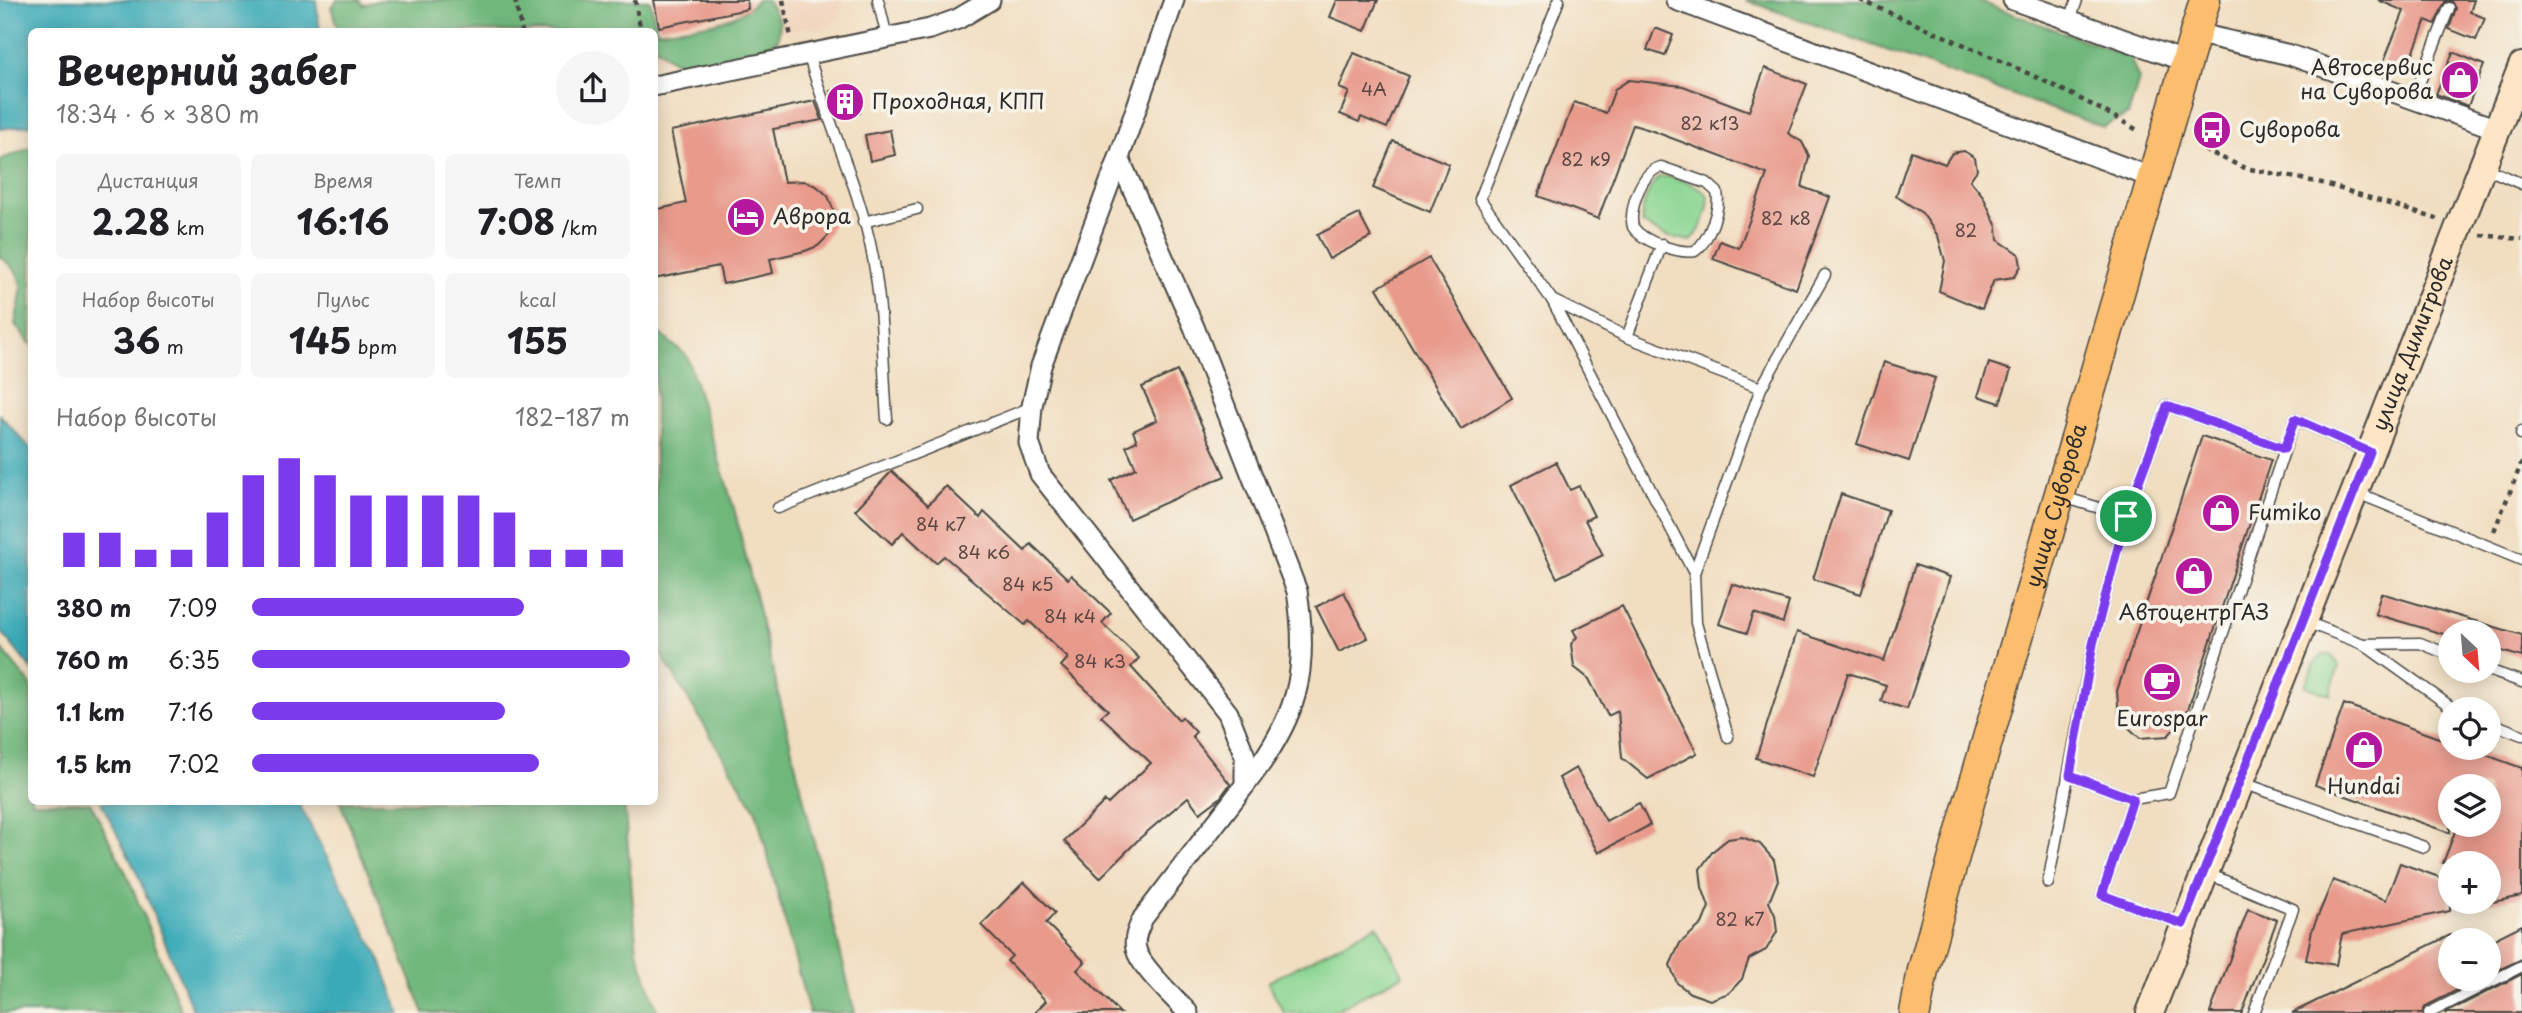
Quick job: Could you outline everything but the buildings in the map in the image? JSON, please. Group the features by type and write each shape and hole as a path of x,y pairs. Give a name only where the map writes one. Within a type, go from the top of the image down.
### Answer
{"main road":[{"name":"улица Суворова","path":"1915,1013 1937,914 2205,0"},
{"name":"улица Димитрова","path":"2150,1013 2522,66"}],"street":[{"path":"658,85 887,37 958,19 990,0"},
{"path":"1174,0 1119,158 1041,366 1032,406 1029,443 1040,474 1228,713 1245,756 1245,785"},
{"path":"1676,0 2153,178"},
{"path":"2013,0 2187,62"},
{"path":"2195,33 2290,55 2497,129"},
{"path":"1119,158 1194,327 1297,591 1304,636 1300,681 1287,720 1268,756 1143,918 1136,933 1136,950 1143,961 1188,1013"}],"lane":[{"path":"878,0 887,37"},
{"path":"1559,0 1480,199 1552,300 1694,573"},
{"path":"2070,20 2077,0"},
{"path":"2413,99 2449,8"},
{"path":"801,54 846,162 873,258 887,419"},
{"path":"2482,167 2522,184"},
{"path":"1668,168 1713,186 1717,192 1717,206 1701,246 1688,252 1662,244 1637,233 1631,220 1649,173 1655,169 1668,168"},
{"path":"863,222 917,209"},
{"path":"1627,337 1662,244"},
{"path":"1728,737 1696,623 1694,573 1762,388 1825,275"},
{"path":"1552,300 1627,337 1762,388"},
{"path":"778,508 1032,406"},
{"path":"2048,883 2093,644 2126,516 2167,406 2284,449"},
{"path":"2070,775 2133,799 2169,793 2295,419 2370,452"},
{"path":"2354,491 2522,560"},
{"path":"2061,496 2126,516"},
{"path":"2303,621 2363,644 2438,698"},
{"path":"2363,644 2420,643 2438,650"},
{"path":"2501,675 2522,682"},
{"path":"2501,727 2522,735"},
{"path":"2240,781 2424,847"},
{"path":"2133,799 2102,895 2183,924"},
{"path":"2204,873 2293,909 2253,1013"},
{"path":"2429,1013 2522,966"}],"path":[{"path":"515,0 521,28"},
{"path":"635,0 640,28"},
{"path":"783,0 801,54"},
{"path":"1860,0 1958,41 2139,131"},
{"path":"2204,150 2245,168 2322,183 2485,236 2522,239"},
{"path":"2493,532 2522,462"}],"shaded area":[{"path":"501,0 844,0 838,18 823,30 806,27 658,59 658,28 635,28"}],"green space":[{"path":"337,0 360,0 363,5 380,0 650,0 656,28 338,28 331,7"},
{"path":"757,0 767,0 780,22 778,40 728,60 701,65 674,61 658,48 658,31 724,20 736,16"},
{"path":"1745,0 1975,0 2130,57 2139,80 2128,115 2103,127"},
{"path":"28,148 28,341 15,324 21,294 20,279 0,257 0,160"},
{"path":"1659,177 1686,182 1708,196 1704,220 1691,241 1665,236 1642,223 1646,198"},
{"path":"658,332 687,356 735,512 855,1013 809,1013 756,811 658,649"},
{"path":"0,647 28,681 28,805 92,805 128,877 182,1013 0,1013"},
{"path":"2324,654 2331,655 2339,665 2330,695 2305,686 2314,663"},
{"path":"341,805 624,805 637,950 658,1013 424,1013"},
{"path":"1377,925 1403,975 1330,1013 1284,1013 1268,982"}],"water":[{"path":"0,0 316,0 320,28 28,28 28,125 0,129"},
{"path":"0,415 28,446 28,665 0,630"},
{"path":"103,805 300,805 381,961 400,1013 194,1013 137,873"}],"place":[{"name":"Автосервис на Суворова","path":"2460,80"},
{"name":"Проходная, КПП","path":"845,102"},
{"name":"Суворова","path":"2212,130"},
{"name":"Аврора","path":"746,217"},
{"name":"Fumiko","path":"2221,513"},
{"name":"АвтоцентрГАЗ","path":"2194,576"},
{"name":"Eurospar","path":"2162,682"},
{"name":"Hundai","path":"2364,750"}],"route":[{"path":"2167,406 2284,449 2295,419 2370,452 2183,924 2102,895 2133,799 2070,775 2093,644 2126,516 2167,406"}]}
